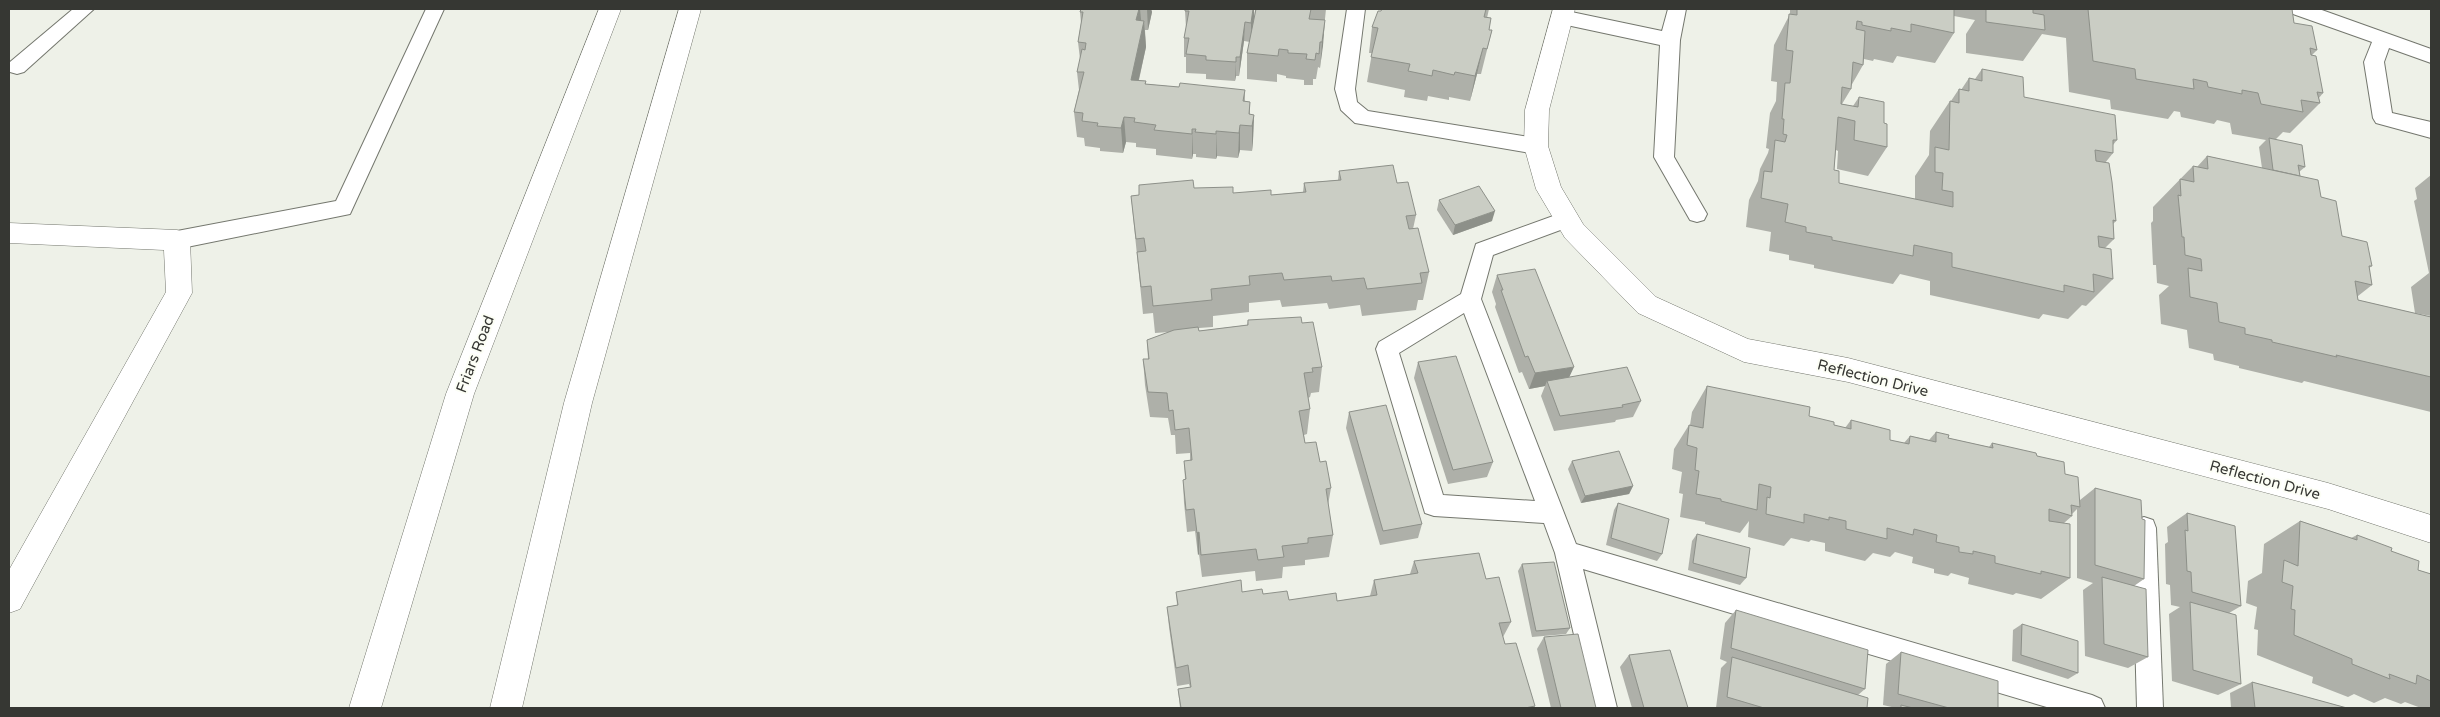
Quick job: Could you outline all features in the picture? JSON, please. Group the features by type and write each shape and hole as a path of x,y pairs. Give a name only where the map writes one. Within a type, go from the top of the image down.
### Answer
{"street":[{"name":"Friars Road","path":"364,708 460,394 610,9"},
{"path":"506,708 578,403 690,9"},
{"name":"Reflection Drive","path":"1563,13 1537,110 1536,146 1549,189 1574,231 1647,305 1744,350 1867,375 2328,496 2431,529"},
{"path":"9,233 177,240 179,294 9,599"}],"lane":[{"path":"17,67 85,9"},
{"path":"177,240 342,208 435,9"},
{"path":"1356,9 1346,89 1348,105 1362,118 1536,146"},
{"path":"1677,9 1670,40 1664,157 1697,214"},
{"path":"2300,9 2431,56"},
{"path":"1563,13 1670,40"},
{"path":"2383,38 2374,62 2383,118 2431,130"},
{"path":"1567,219 1484,250 1470,300 1567,553 1604,708"},
{"path":"1470,300 1387,349 1434,505 1551,513"},
{"path":"2144,528 2150,708"},
{"path":"1567,553 2059,703 2092,708"}],"building":[{"path":"1081,9 1139,9 1136,20 1144,21 1131,80 1146,81 1145,84 1179,87 1180,83 1245,90 1243,101 1250,102 1249,114 1254,115 1252,126 1240,125 1239,133 1216,131 1216,134 1195,132 1196,129 1192,129 1192,134 1154,130 1156,125 1134,122 1135,118 1124,117 1121,128 1097,126 1098,123 1082,121 1083,113 1074,112 1084,72 1077,72 1082,49 1085,50 1086,43 1078,42 1083,12 1080,12"},
{"path":"1185,9 1253,9 1251,23 1245,22 1240,57 1236,57 1236,62 1206,60 1206,56 1186,54 1189,38 1184,38 1189,11 1185,11"},
{"path":"1256,9 1311,9 1309,19 1325,20 1319,54 1316,53 1315,60 1306,59 1307,54 1288,53 1288,50 1279,49 1278,56 1247,53"},
{"path":"1382,9 1486,9 1484,17 1491,18 1489,30 1492,30 1487,49 1483,48 1475,76 1455,72 1454,75 1433,70 1432,76 1408,71 1410,64 1371,57 1378,28 1372,27 1378,11"},
{"path":"1797,9 1954,9 1954,33 1911,24 1911,32 1891,28 1891,31 1862,25 1862,22 1857,21 1856,29 1865,31 1863,65 1853,62 1851,89 1842,87 1841,104 1858,107 1859,97 1884,102 1884,123 1887,124 1887,147 1854,140 1855,121 1838,117 1834,170 1839,171 1839,183 1953,207 1953,192 1942,190 1943,173 1935,172 1935,147 1949,150 1950,101 1959,103 1959,89 1969,91 1969,78 1982,81 1982,69 2023,77 2024,97 2115,115 2117,140 2113,140 2113,153 2095,150 2096,161 2109,163 2112,182 2116,221 2113,220 2114,239 2098,236 2099,247 2111,249 2113,279 2093,274 2094,292 2064,285 2064,292 1952,267 1952,253 1914,245 1913,256 1832,240 1832,237 1806,232 1806,227 1785,222 1788,204 1761,198 1764,171 1772,172 1775,140 1785,142 1787,135 1783,134 1784,119 1782,119 1785,83 1790,83 1793,51 1786,50 1789,14 1797,15"},
{"path":"1986,9 2033,9 2033,13 2044,15 2045,30 1986,22"},
{"path":"2088,9 2292,9 2294,23 2312,26 2317,50 2310,48 2311,55 2316,56 2323,93 2317,92 2320,103 2301,100 2303,112 2261,104 2258,93 2242,90 2242,94 2208,87 2207,82 2193,79 2194,89 2136,79 2135,69 2093,61"},
{"path":"2269,138 2302,145 2305,167 2298,165 2300,176 2273,170"},
{"path":"2207,156 2318,180 2321,197 2336,201 2342,236 2367,242 2372,266 2369,266 2372,285 2355,281 2358,300 2431,317 2431,377 2272,342 2272,340 2245,334 2245,328 2219,322 2217,303 2190,297 2188,268 2202,271 2201,259 2185,255 2178,195 2181,196 2180,179 2194,182 2193,166 2208,169"},
{"path":"1393,165 1397,183 1408,182 1416,215 1406,216 1409,229 1418,228 1429,272 1420,273 1422,283 1367,289 1364,278 1332,281 1331,276 1284,280 1282,273 1249,276 1250,285 1211,289 1212,300 1153,306 1151,286 1141,287 1137,252 1146,251 1144,238 1136,239 1131,196 1139,195 1139,185 1193,180 1194,188 1233,187 1233,193 1271,190 1271,195 1306,192 1304,183 1341,180 1339,171"},
{"path":"1479,186 1495,211 1455,225 1439,200"},
{"path":"1535,269 1574,367 1535,373 1528,356 1525,357 1497,275"},
{"path":"1301,317 1302,323 1313,322 1322,367 1312,368 1313,372 1304,373 1310,409 1299,411 1305,443 1316,442 1320,462 1326,461 1331,488 1326,489 1333,535 1308,538 1308,543 1282,546 1284,557 1258,560 1256,549 1201,555 1194,509 1186,510 1183,480 1186,479 1184,461 1192,460 1189,428 1175,430 1173,410 1169,411 1167,393 1148,392 1143,359 1149,359 1147,340 1174,330 1198,327 1199,331 1248,325 1248,320"},
{"path":"1456,356 1493,462 1453,470 1418,362"},
{"path":"1627,367 1641,401 1622,405 1623,407 1560,416 1547,381"},
{"path":"1707,386 1810,407 1809,416 1834,422 1834,425 1851,429 1851,420 1890,430 1890,440 1909,444 1910,436 1936,442 1936,432 1949,435 1948,438 1993,448 1992,443 2036,453 2037,456 2064,462 2065,474 2078,477 2080,507 2071,505 2072,516 2049,509 2049,521 2070,524 2070,578 2041,571 2041,574 1995,563 1995,556 1973,551 1973,554 1959,552 1959,547 1936,542 1937,535 1914,529 1913,535 1887,528 1887,539 1846,529 1846,521 1829,517 1829,520 1804,514 1804,523 1766,514 1767,497 1770,498 1771,487 1759,484 1757,510 1721,501 1721,499 1696,494 1699,471 1695,470 1697,448 1687,445 1689,425 1703,428"},
{"path":"1386,405 1422,524 1383,531 1349,412"},
{"path":"1619,451 1633,486 1585,496 1572,461"},
{"path":"2095,488 2141,500 2142,519 2145,520 2144,579 2095,565"},
{"path":"1618,503 1669,519 1662,554 1611,538"},
{"path":"2187,513 2235,526 2241,606 2192,592 2191,572 2187,571 2185,530 2188,531"},
{"path":"2300,521 2357,540 2357,535 2392,548 2391,551 2419,561 2418,570 2431,574 2431,681 2417,675 2416,684 2389,674 2390,679 2352,664 2352,659 2294,635 2295,610 2291,609 2293,586 2282,582 2284,560 2298,566"},
{"path":"1697,534 1750,548 1746,578 1693,563"},
{"path":"1479,553 1486,579 1499,577 1511,622 1499,623 1505,644 1516,643 1535,706 1525,708 1181,708 1178,689 1191,687 1188,665 1176,668 1167,607 1178,605 1176,592 1241,580 1242,592 1262,589 1263,594 1287,591 1289,600 1336,593 1337,601 1377,595 1374,580 1418,573 1414,561"},
{"path":"1554,562 1570,628 1536,631 1522,564"},
{"path":"2102,577 2146,589 2148,657 2104,644"},
{"path":"2190,602 2236,615 2241,684 2193,670"},
{"path":"1736,610 1868,650 1865,689 1731,648"},
{"path":"2022,624 2078,641 2078,673 2021,655"},
{"path":"1578,634 1596,708 1561,708 1544,637"},
{"path":"1670,650 1688,708 1644,708 1629,655"},
{"path":"1901,652 1998,681 1998,708 1949,708 1898,694"},
{"path":"1732,657 1868,698 1867,708 1764,708 1727,697"},
{"path":"2252,682 2347,708 2255,708"},
{"path":"1901,705 1913,708 1901,708"}]}
